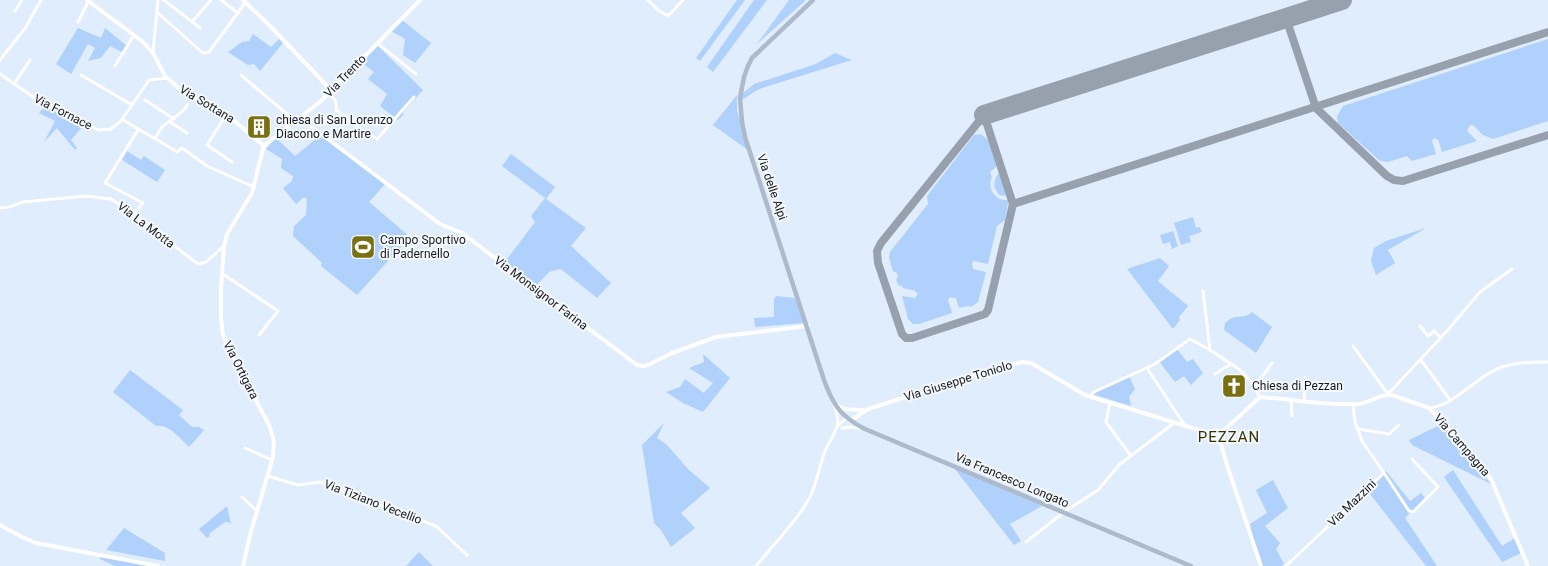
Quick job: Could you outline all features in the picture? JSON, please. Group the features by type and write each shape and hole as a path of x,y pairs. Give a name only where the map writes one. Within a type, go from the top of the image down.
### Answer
{"main road":[{"name":"Via delle Alpi","path":"813,0 752,58 744,77 740,98 745,137 824,380 833,401"},
{"name":"Via Francesco Longato","path":"833,401 848,419 865,429 1192,566"}],"street":[{"path":"15,11 22,0"},
{"path":"0,60 26,27 41,0"},
{"path":"78,22 88,0"},
{"name":"Via Sottana","path":"88,0 143,42 153,52 167,78 182,91 226,115 264,146"},
{"path":"153,52 158,0"},
{"path":"164,0 200,28"},
{"path":"192,22 211,0"},
{"path":"221,0 238,13"},
{"name":"Via Trento","path":"264,146 317,105 420,0"},
{"path":"648,0 658,10 668,16 683,0"},
{"path":"158,13 203,53 209,52 238,13 244,1 270,26 330,91 336,102 336,110 362,131 377,139 414,97"},
{"path":"115,66 134,35"},
{"path":"377,43 416,74"},
{"path":"14,84 30,60"},
{"name":"Via Fornace","path":"0,74 42,103 99,130 111,129 122,119 150,80 167,78"},
{"path":"81,75 132,105"},
{"path":"241,75 295,121"},
{"path":"145,100 174,119"},
{"path":"155,138 163,127 186,109 188,104"},
{"path":"226,115 207,145 232,162"},
{"name":"Via Monsignor Farina","path":"300,118 440,224 462,233 637,365 648,365 709,338 808,326"},
{"path":"122,119 177,152 182,148 207,166 254,186"},
{"path":"170,122 187,133"},
{"path":"133,215 143,203 105,183 138,130"},
{"name":"Via Ortigara","path":"243,566 268,476 274,446 272,431 223,335 221,296 224,246 227,234 248,200 254,186 264,146"},
{"name":"Via La Motta","path":"0,208 23,202 94,196 111,199 198,264 206,262 224,246"},
{"path":"1261,566 1219,437 1223,431 1260,397 1353,404 1370,401 1388,394 1441,338 1480,292 1512,269"},
{"path":"223,274 278,311 259,335"},
{"path":"1203,290 1210,350"},
{"path":"1420,326 1427,336 1430,336 1434,331 1441,338"},
{"path":"1090,396 1094,392 1147,368 1190,339 1239,369 1249,379 1260,397"},
{"path":"1353,346 1388,394 1429,408 1450,400 1497,369 1518,363 1548,362"},
{"path":"1420,360 1450,400"},
{"name":"Via Giuseppe Toniolo","path":"833,401 844,409 868,409 1022,362 1031,363 1090,396 1219,437"},
{"path":"1254,388 1272,362"},
{"path":"1215,374 1231,364"},
{"path":"1147,368 1185,426"},
{"path":"1304,400 1305,377"},
{"path":"1291,399 1292,416"},
{"path":"833,401 838,416 838,426"},
{"path":"1110,403 1106,422 1131,456"},
{"name":"Via Mazzini","path":"1286,566 1384,473 1362,441 1355,422 1353,404"},
{"name":"Via Campagna","path":"1429,408 1462,441 1491,480 1528,566"},
{"name":"Via Giuseppe Toniolo","path":"756,566 808,501 825,451 838,426 868,409"},
{"path":"848,419 861,410"},
{"path":"856,416 857,425"},
{"name":"Via Giuseppe Toniolo","path":"834,435 848,419"},
{"path":"1026,542 1064,512 1098,490 1119,465 1174,423"},
{"path":"1358,428 1389,434 1399,425"},
{"path":"842,428 865,429"},
{"path":"245,448 272,460"},
{"path":"1384,473 1409,511 1413,512 1438,487 1412,459"},
{"name":"Via Tiziano Vecellio","path":"268,476 298,485 320,482 436,526 467,555"},
{"path":"242,497 257,511"},
{"path":"0,525 22,538 36,542 158,566"}],"shaded area":[{"path":"737,0 745,0 700,61 696,58"},
{"path":"754,0 767,0 713,72 707,67"},
{"path":"789,0 806,0 757,44"},
{"path":"402,20 431,43 415,63 403,55 405,39 391,31"},
{"path":"78,28 101,38 105,28 127,46 122,52 110,46 101,58 88,61 95,48 88,44 71,74 56,64"},
{"path":"253,34 271,47 279,39 283,43 260,71 254,64 248,65 228,52 242,42 249,41"},
{"path":"1548,39 1548,121 1493,139 1483,135 1473,125 1470,125 1467,131 1477,141 1442,152 1438,139 1435,139 1435,137 1432,141 1436,154 1412,161 1407,156 1388,162 1380,161 1338,123 1337,116 1343,106"},
{"path":"377,45 423,90 398,120 380,106 387,94 368,79 374,72 361,62"},
{"path":"835,53 852,60 759,89 742,100 742,94 754,84 816,64"},
{"path":"737,95 737,110 748,150 713,125"},
{"path":"45,106 83,126 71,140 77,148 75,150 57,128 44,142 55,121 39,113"},
{"path":"981,134 988,140 997,166 990,172 992,177 991,189 995,196 1008,200 1008,203 1005,220 997,226 988,264 974,261 972,263 973,269 986,272 978,302 971,307 959,308 956,298 950,297 948,300 952,313 919,324 913,324 908,319 902,296 915,298 918,293 898,285 897,273 893,271 889,258 890,252 928,204 927,196 974,135"},
{"path":"321,135 385,184 369,202 410,237 357,295 321,266 322,263 293,236 294,226 306,215 307,199 304,197 296,204 283,188 292,181 293,176 281,168 282,159 266,149 276,138 295,156"},
{"path":"127,151 141,160 144,156 165,170 157,182 122,160"},
{"path":"511,154 555,187 546,199 586,228 571,246 611,283 597,298 561,269 549,272 536,286 504,263 535,222 531,216 545,198 502,166"},
{"path":"999,173 1007,196 999,195 994,186"},
{"path":"1193,217 1196,228 1200,227 1202,232 1189,236 1191,242 1181,245 1174,223"},
{"path":"1426,228 1388,250 1395,263 1376,275 1371,261 1374,248 1386,241"},
{"path":"1173,231 1178,246 1172,249 1170,242 1163,244 1160,235"},
{"path":"1160,258 1169,266 1158,281 1188,306 1179,317 1180,320 1173,329 1127,269"},
{"path":"776,296 795,298 804,323 755,327 754,318 774,317 774,299"},
{"path":"1252,312 1272,327 1256,353 1224,330 1225,323 1230,319"},
{"path":"1177,349 1187,362 1193,359 1203,373 1191,385 1184,376 1175,382 1158,360"},
{"path":"703,354 730,378 703,412 683,403 666,392 680,387 685,379 704,393 713,383 689,368 704,362"},
{"path":"130,370 183,410 179,415 192,427 199,427 204,430 189,447 170,429 156,426 113,392"},
{"path":"1129,376 1135,389 1129,397 1131,406 1092,394"},
{"path":"664,423 657,438 666,444 689,470 710,488 681,513 695,528 671,547 661,530 654,523 642,445"},
{"path":"1442,424 1455,437 1491,484 1412,445 1409,440"},
{"path":"954,468 1042,506 1010,524 1021,541 1014,545"},
{"path":"1453,470 1502,546 1515,538 1521,553 1502,562 1444,477"},
{"path":"1386,471 1410,501 1421,493 1425,498 1405,518 1437,566 1426,566 1367,490"},
{"path":"1273,480 1288,508 1265,526 1280,543 1276,549 1284,564 1281,566 1261,566 1250,524 1267,513 1256,490"},
{"path":"227,506 231,524 225,522 209,534 210,536 207,538 199,529"},
{"path":"124,528 165,553 165,561 106,550"},
{"path":"419,552 433,566 406,566"},
{"path":"100,554 162,566 115,566 100,559"}],"taxiway":[{"path":"1286,18 1316,108 1387,176 1394,180 1403,181 1548,135"},
{"path":"984,115 1013,204 1548,32"},
{"path":"984,115 881,243 877,251 878,263 902,334 906,338 912,338 985,314 988,310 1013,204"}],"runway":[{"path":"984,115 1342,0"}],"place":[{"name":"chiesa di San Lorenzo Diacono e Martire","path":"259,127"},
{"name":"Campo Sportivo di Padernello","path":"363,247"},
{"name":"Chiesa di Pezzan","path":"1234,386"}],"district":[{"name":"PEZZAN","path":"1229,437"}]}
